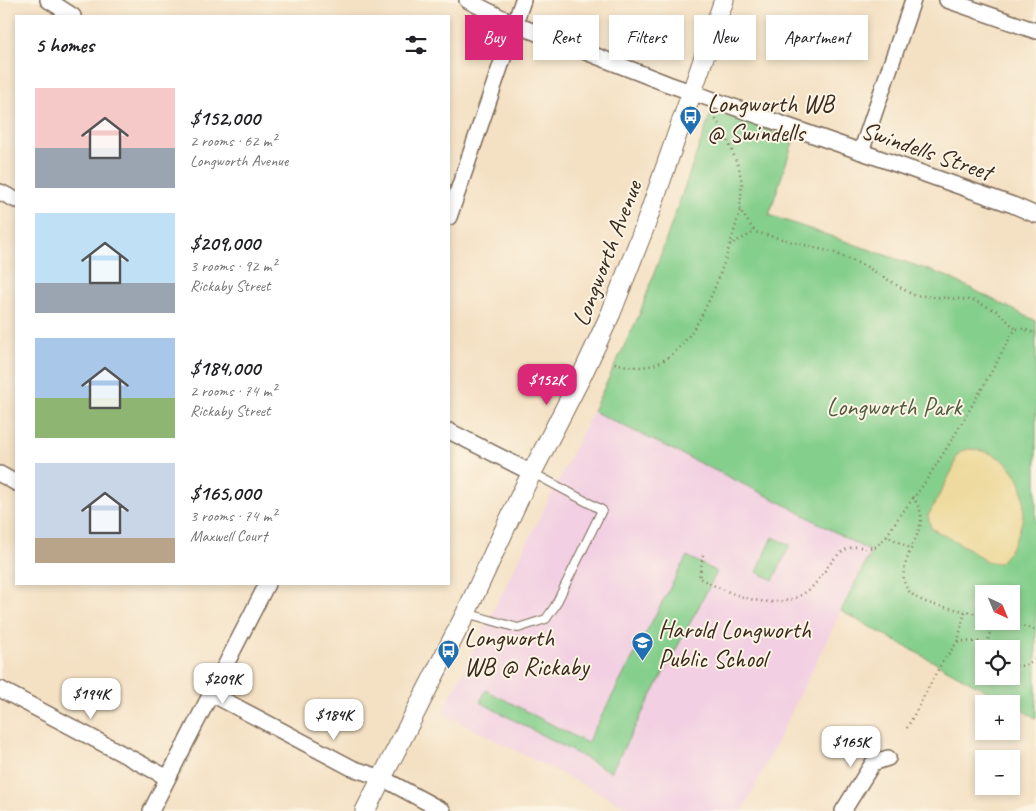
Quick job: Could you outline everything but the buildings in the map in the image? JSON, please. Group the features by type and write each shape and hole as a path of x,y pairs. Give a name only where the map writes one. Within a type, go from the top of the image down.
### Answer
{"street":[{"path":"48,0 71,15"},
{"name":"Swindells Street","path":"467,0 496,15"},
{"path":"517,15 522,0"},
{"name":"Longworth Avenue","path":"366,811 466,613 532,473 588,364 626,280 724,0"},
{"path":"861,152 913,0"},
{"path":"948,0 1036,31"},
{"name":"Swindells Street","path":"523,28 691,93 1036,215"},
{"path":"450,215 502,60"},
{"path":"0,192 15,200"},
{"path":"450,432 532,473"},
{"path":"0,474 15,482"},
{"path":"151,811 266,585"},
{"path":"0,689 168,778"},
{"path":"212,694 352,768 382,778 443,811"},
{"path":"842,811 873,763 888,758"}],"lane":[{"path":"466,613 518,628 546,620 555,606 602,510 532,473"}],"path":[{"path":"615,363 634,367 656,364 677,349 696,324 710,299 740,210 742,183 739,168 726,136 710,111"},
{"path":"740,210 755,232 835,253 867,267 913,295 972,300 997,311 1016,329"},
{"path":"729,245 755,232"},
{"path":"1016,329 1024,328 1036,334"},
{"path":"704,555 699,578 730,594 753,601 769,602 801,594 813,586 842,551 851,547 876,547 887,536 928,478 970,411 1016,329"},
{"path":"913,497 921,515 920,525 910,548 904,578 911,593 924,602 975,614"},
{"path":"887,536 910,548"},
{"path":"907,728 940,666 958,641 965,611"},
{"path":"1020,626 1036,630"},
{"path":"958,641 975,643"},
{"path":"1020,666 1024,666 1036,659"}],"shaded area":[{"name":"Harold Longworth Public School","path":"593,411 782,503 872,552 743,811 635,811 442,713"}],"green space":[{"name":"Longworth Park","path":"712,110 794,139 769,215 946,276 1036,321 1036,718 1020,709 1020,695 994,695 976,685 1020,685 1020,640 975,640 975,685 841,611 871,552 782,503 593,411 640,313"},
{"path":"773,537 790,545 773,580 757,572"},
{"path":"687,556 717,572 611,772 480,702 486,690 587,743"}],"sand":[{"path":"968,449 990,454 1007,463 1017,477 1023,494 1023,512 1019,530 1011,548 999,563 985,561 968,548 931,528 928,516 954,467 956,457 960,452"}],"place":[{"name":"Longworth WB @ Swindells","path":"691,136"},
{"name":"Harold Longworth Public School","path":"642,662"},
{"name":"Longworth WB @ Rickaby","path":"448,670"}]}
